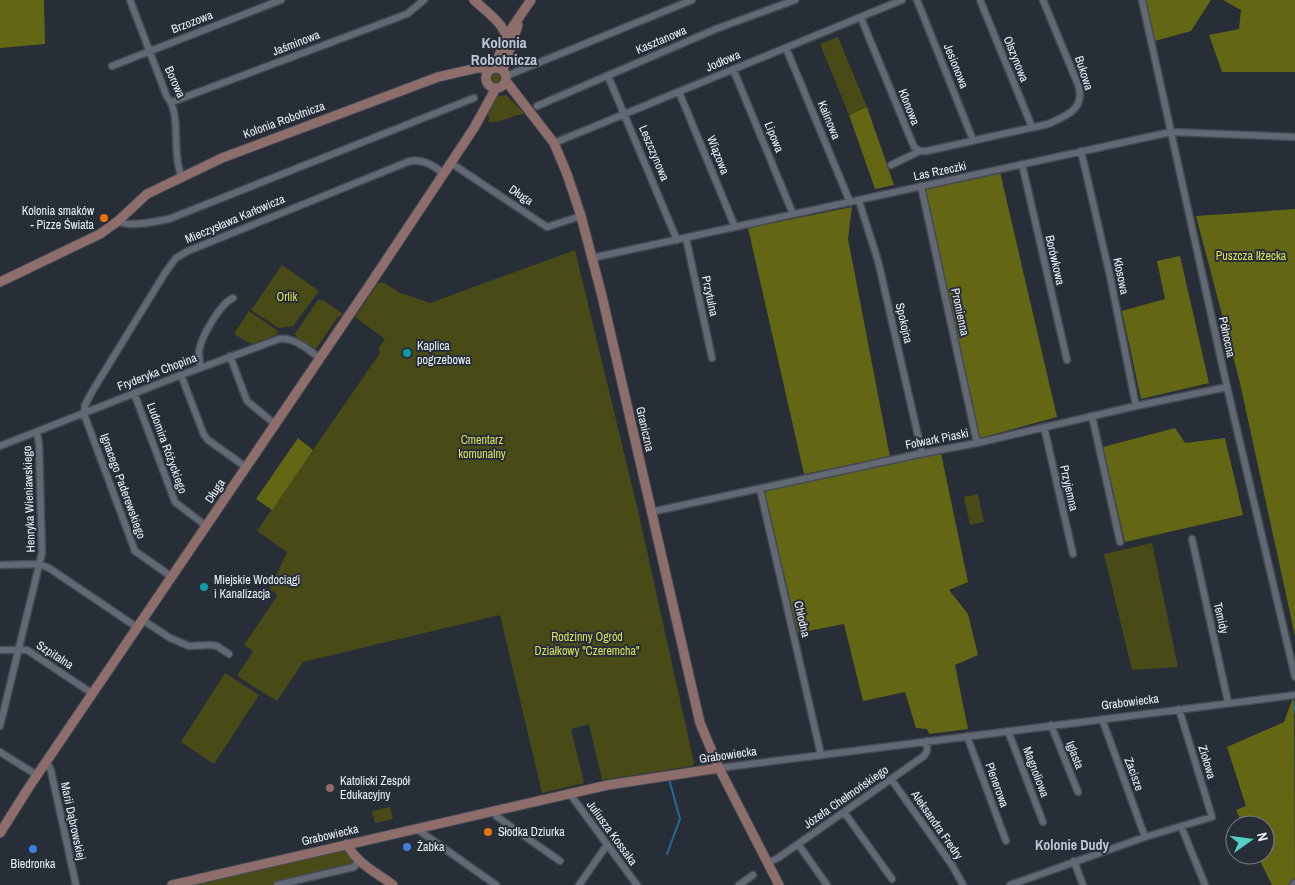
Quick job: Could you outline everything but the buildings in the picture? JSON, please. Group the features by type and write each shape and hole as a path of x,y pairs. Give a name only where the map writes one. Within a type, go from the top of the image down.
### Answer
{"street":[{"name":"Borowa","path":"130,0 167,97 172,102 175,110 177,163 182,177"},
{"name":"Brzozowa","path":"112,66 281,0"},
{"name":"Jaśminowa","path":"172,102 407,14 424,0"},
{"path":"474,0 500,24 507,42 502,34 474,0"},
{"name":"Długa","path":"0,833 474,128 497,78 507,42 515,23 531,0"},
{"name":"Kolonia Robotnicza","path":"0,282 104,232 147,194 241,150 438,77 485,68 497,78 692,0"},
{"name":"Kasztanowa","path":"537,106 716,29 795,0"},
{"name":"Jodłowa","path":"554,144 902,0"},
{"name":"Jesionowa","path":"917,0 973,140"},
{"name":"Olszynowa","path":"980,0 1032,127"},
{"name":"Bukowa","path":"973,140 1048,124 1063,117 1078,104 1080,98 1078,87 1043,0"},
{"name":"Północna","path":"1142,0 1227,387 1295,677"},
{"name":"Długa","path":"507,42 522,13"},
{"name":"Klonowa","path":"861,18 914,147 920,151"},
{"path":"500,24 508,25 515,23"},
{"name":"Kalinowa","path":"786,48 850,202"},
{"name":"Lipowa","path":"733,69 794,214"},
{"name":"Leszczynowa","path":"608,76 677,240"},
{"name":"Graniczna","path":"497,78 523,105 554,144 567,174 592,258 700,723 719,768 779,885"},
{"name":"Wiązowa","path":"679,92 735,227"},
{"path":"118,220 124,224 169,219 474,98"},
{"name":"Las Rzeczki","path":"592,258 1171,132 1295,137"},
{"path":"891,166 920,151 973,140"},
{"name":"Kłosowa","path":"1080,151 1110,276 1136,406"},
{"name":"Mieczysława Karłowicza","path":"84,414 85,405 93,390 165,273 180,254 410,161 426,162 444,174"},
{"name":"Długa","path":"451,164 547,227 580,216"},
{"name":"Borówkowa","path":"1022,164 1067,360"},
{"name":"Promienna","path":"921,186 977,443"},
{"name":"Spokojna","path":"860,200 865,223 879,266 922,453"},
{"name":"Przytulna","path":"686,238 712,358"},
{"path":"200,368 199,351 202,341 223,304 233,298"},
{"name":"Fryderyka Chopina","path":"0,446 230,356 285,338 296,341 319,358"},
{"path":"230,356 247,401 275,424"},
{"path":"181,375 204,435 208,440 246,467"},
{"name":"Folwark Piaski","path":"651,512 922,453 977,443 1044,426 1227,387"},
{"name":"Ludomira Różyckiego","path":"134,393 172,498 178,505 206,526"},
{"name":"Ignacego Paderewskiego","path":"84,414 135,551 172,577"},
{"path":"1092,416 1120,542"},
{"name":"Przyjemna","path":"1044,426 1073,554"},
{"name":"Henryka Wieniawskiego","path":"0,726 42,553 39,444 37,432"},
{"name":"Chłodna","path":"760,489 821,755"},
{"name":"Temidy","path":"1192,539 1228,702"},
{"name":"Henryka Wieniawskiego","path":"0,565 40,564 140,624 190,646 217,646 229,654"},
{"name":"Szpitalna","path":"0,650 27,650 93,694"},
{"name":"Grabowiecka","path":"172,885 636,780 1102,718 1295,695"},
{"name":"Ziołowa","path":"1179,709 1212,817 1182,826"},
{"name":"Zacisze","path":"1102,718 1145,837"},
{"name":"Iglasta","path":"1051,725 1078,792"},
{"name":"Magnoliowa","path":"1008,731 1043,822"},
{"name":"Plenerowa","path":"968,736 1006,841"},
{"name":"Józefa Chełmońskiego","path":"767,863 778,858 924,756 927,751 927,741"},
{"path":"0,752 38,775"},
{"name":"Marii Dąbrowskiej","path":"47,762 51,771 76,885"},
{"name":"Aleksandra Fredry","path":"891,779 952,865 963,885"},
{"name":"Juliusza Kossaka","path":"570,794 637,885"},
{"path":"494,811 496,816 560,861"},
{"path":"844,812 892,879"},
{"path":"1010,885 1074,861 1182,826 1205,885"},
{"path":"419,828 421,832 496,885"},
{"path":"347,844 350,852 359,861 393,885"},
{"path":"798,844 827,885"},
{"path":"579,885 607,845"},
{"path":"277,885 299,883 354,867 359,861"},
{"path":"1074,861 1083,885"},
{"path":"739,885 753,876"}],"green space":[{"path":"0,0 44,0 45,44 0,48"},
{"path":"1142,0 1211,0 1191,31 1151,42"},
{"path":"1223,0 1295,0 1295,72 1222,72 1209,35 1239,29 1241,10"},
{"path":"838,37 867,107 849,115 820,44"},
{"path":"496,71 501,73 503,78 501,83 496,85 491,83 489,78 491,73"},
{"path":"506,95 525,114 498,122 488,122 487,112 494,97"},
{"path":"867,107 894,185 875,189 849,115"},
{"path":"1000,172 1057,417 980,438 925,187"},
{"path":"852,207 848,239 890,457 804,474 748,228"},
{"name":"Puszcza Iłżecka","path":"1295,209 1295,636 1240,383 1196,216"},
{"name":"Cmentarz komunalny","path":"575,250 639,515 694,763 692,766 602,780 589,724 571,729 584,783 542,793 500,615 303,662 277,701 237,676 253,651 244,645 278,595 270,589 287,552 257,531 380,353 378,349 385,339 355,317 378,283 385,283 398,292 430,303"},
{"path":"1180,256 1209,383 1141,399 1122,311 1165,299 1157,261"},
{"name":"Orlik","path":"282,265 319,291 293,326 279,328 251,310"},
{"path":"318,300 323,300 343,314 337,318 315,350 297,338 295,334"},
{"path":"249,311 278,331 274,336 251,344 234,334"},
{"path":"1175,428 1185,443 1225,438 1243,515 1125,542 1103,447"},
{"path":"298,438 313,450 272,510 256,499"},
{"path":"941,453 968,582 949,590 968,614 978,655 955,665 968,729 929,734 927,729 916,728 905,692 863,701 844,624 798,633 765,494 768,488"},
{"path":"978,494 984,522 970,525 964,497"},
{"path":"1152,543 1178,667 1132,670 1104,554"},
{"path":"225,673 259,695 214,764 181,742"},
{"path":"1294,695 1295,883 1293,885 1272,885 1262,865 1275,865 1275,815 1238,815 1236,810 1246,806 1227,747 1284,722"},
{"path":"390,807 393,819 375,823 372,811"},
{"path":"347,844 359,861 354,867 277,885 172,885"}],"waterway":[{"path":"1295,703 1295,712"},
{"path":"667,854 680,819 669,779"}],"place":[{"name":"Kolonia smaków - Pizze Świata","path":"104,218"},
{"name":"Kaplica pogrzebowa","path":"407,353"},
{"name":"Miejskie Wodociągi i Kanalizacja","path":"204,587"},
{"name":"Katolicki Zespół Edukacyjny","path":"330,788"},
{"name":"Słodka Dziurka","path":"488,832"},
{"name":"Żabka","path":"407,847"},
{"name":"Biedronka","path":"33,849"}],"district":[{"name":"Kolonia Robotnicza","path":"504,52"},
{"name":"Kolonie Dudy","path":"1072,845"}],"park label":[{"name":"Rodzinny Ogród Działkowy \"Czeremcha\"","path":"587,644"}]}
